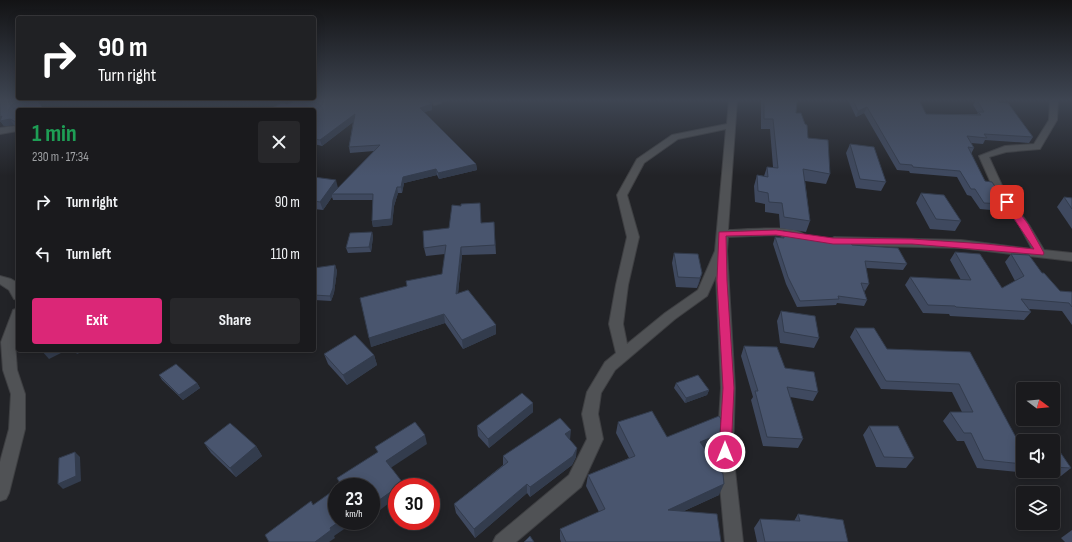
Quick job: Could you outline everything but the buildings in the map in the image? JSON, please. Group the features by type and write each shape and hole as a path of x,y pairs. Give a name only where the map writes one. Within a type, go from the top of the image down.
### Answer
{"street":[{"path":"1040,253 1024,224 999,190 984,156 1005,149 1037,147 1049,125"},
{"path":"623,355 616,324 622,284 633,237 622,195 640,161 675,137 730,126 730,159 721,250 728,388 725,452 734,542"},
{"path":"0,131 14,129"},
{"path":"722,234 776,232 810,237"},
{"path":"822,239 961,244 1072,257"},
{"path":"502,542 576,481 595,440 590,414 594,392 610,366 670,316 703,293 721,250"},
{"path":"0,280 10,282 16,288"},
{"path":"0,493 17,429 18,394 10,370 8,342 16,319"}],"route":[{"path":"725,452 725,426 728,388 726,326 722,281 722,234 776,232 833,241 912,242 986,246 1040,253 1024,224 1007,202"}]}
